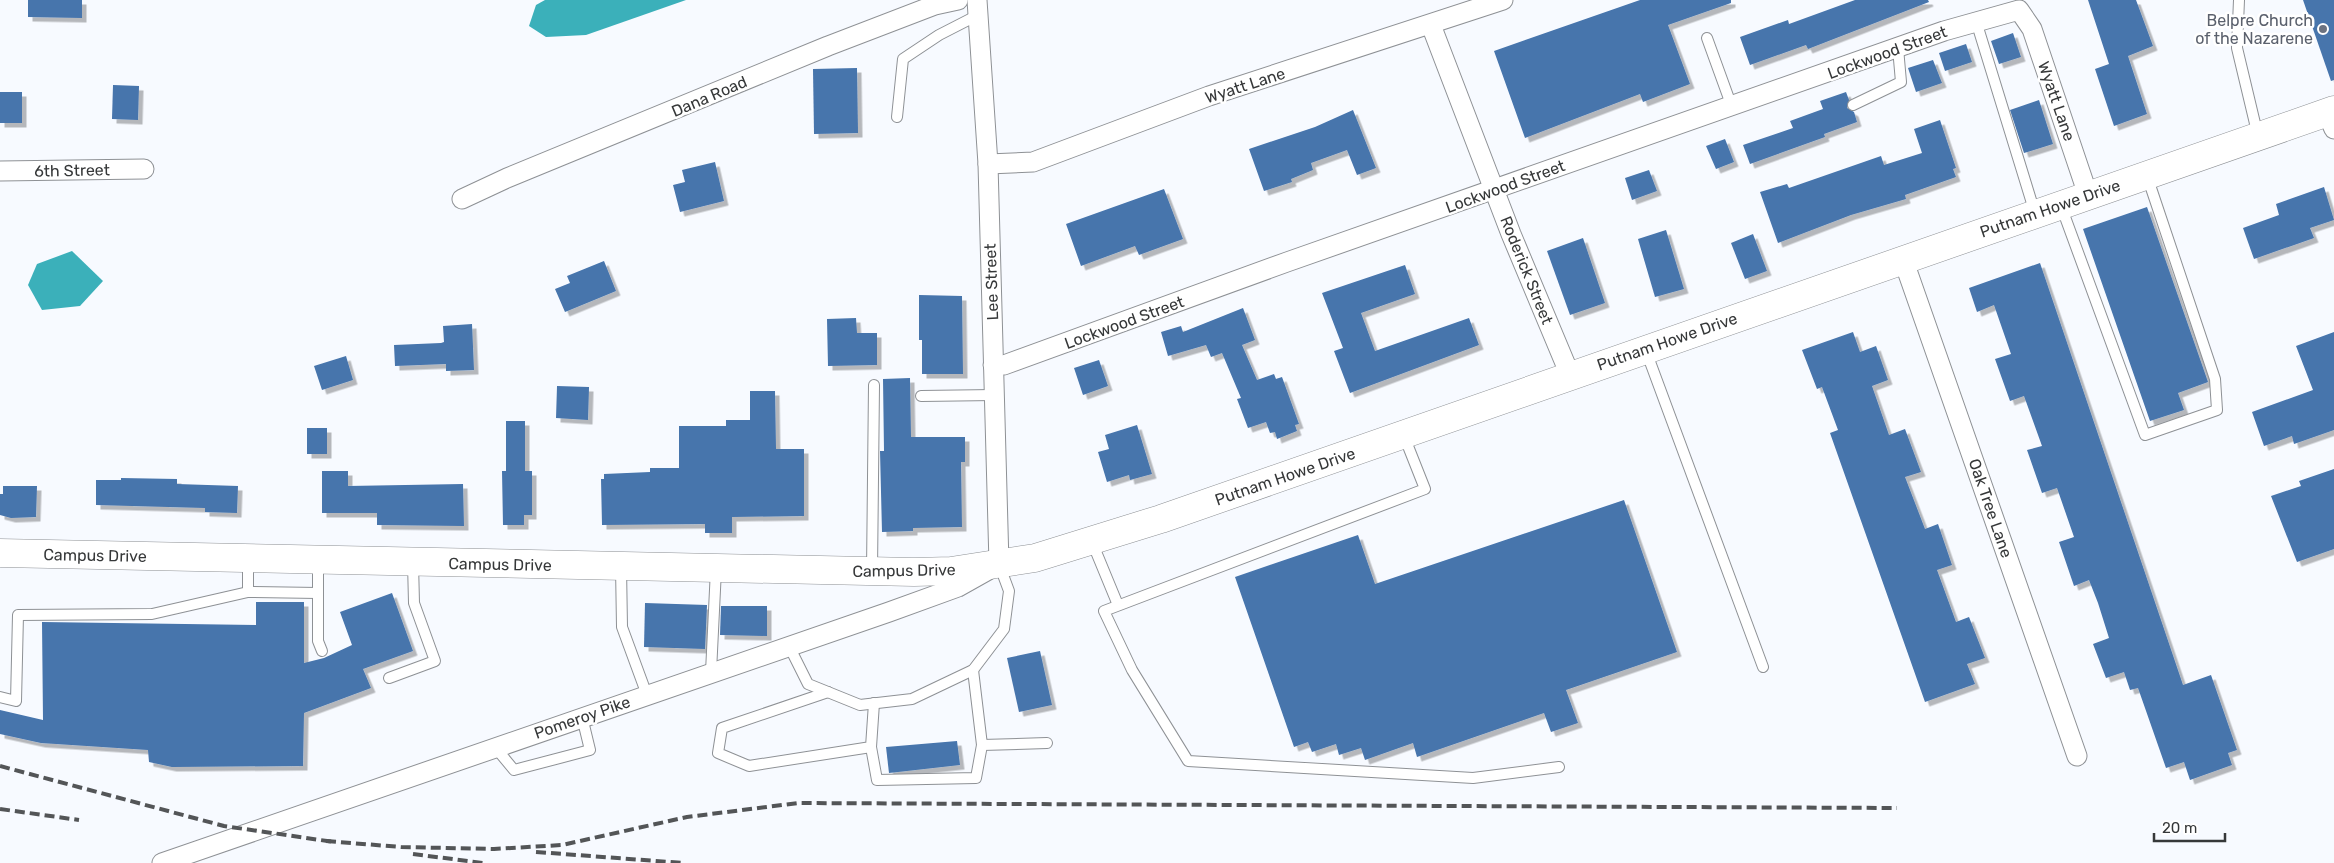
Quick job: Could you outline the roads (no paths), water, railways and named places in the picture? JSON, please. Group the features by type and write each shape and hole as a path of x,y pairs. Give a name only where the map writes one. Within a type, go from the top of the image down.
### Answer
{"street":[{"name":"Dana Road","path":"462,199 507,178 828,46 935,5 958,0"},
{"name":"Wyatt Lane","path":"988,164 1032,162 1209,96 1503,0"},
{"name":"Lee Street","path":"978,8 988,164 999,564"},
{"name":"Wyatt Lane","path":"2019,10 2032,29 2088,195"},
{"name":"Lockwood Street","path":"993,366 1004,365 1279,265 1495,191 1898,48 1976,21 2019,10"},
{"name":"Roderick Street","path":"1431,25 1495,191 1570,375"},
{"name":"Putnam Howe Drive","path":"999,564 1035,558 1161,520 1570,375 2146,175 2258,137 2332,117"},
{"name":"6th Street","path":"0,171 144,169"},
{"name":"Oak Tree Lane","path":"1904,259 2077,756"},
{"name":"Campus Drive","path":"0,553 872,572 951,571 999,564"},
{"name":"Pomeroy Pike","path":"167,862 943,593 999,564"}],"lane":[{"path":"2238,0 2237,48 2258,137"},
{"path":"897,117 903,59 978,8"},
{"path":"1976,21 2048,209 2145,435 2217,410 2215,379 2146,175"},
{"path":"1707,38 1732,107"},
{"path":"1853,105 1901,82 1898,48"},
{"path":"1645,349 1763,667"},
{"path":"872,572 874,385"},
{"path":"921,396 994,394"},
{"path":"1403,434 1425,489 1104,611 1132,670 1188,761 1473,778 1559,768"},
{"path":"1092,541 1118,605"},
{"path":"248,558 248,592"},
{"path":"318,560 318,642 322,652"},
{"path":"389,678 435,661 414,603 412,562"},
{"path":"789,646 808,684 860,705 912,699 973,670 1004,629 1009,591 999,564"},
{"path":"621,566 622,627 647,695"},
{"path":"711,672 716,568"},
{"path":"0,697 16,701 18,615 152,614 248,592 318,594"},
{"path":"874,703 871,747 877,780 976,778 982,745 973,670"},
{"path":"828,692 722,728 718,753 749,766 871,747"},
{"path":"495,747 514,770 590,750 582,717"},
{"path":"982,745 1047,743"}],"water":[{"path":"545,0 686,0 586,35 546,37 529,26 536,5"},
{"path":"72,251 103,281 80,306 42,310 28,285 37,264"}],"railway":[{"path":"0,766 224,826 334,842"},
{"path":"326,841 401,847 494,849 562,845 687,817 798,803 1897,808"},
{"path":"0,809 79,820"},
{"path":"536,852 684,863"},
{"path":"413,854 483,863"}],"place":[{"name":"Belpre Church of the Nazarene","path":"2323,29"}]}
